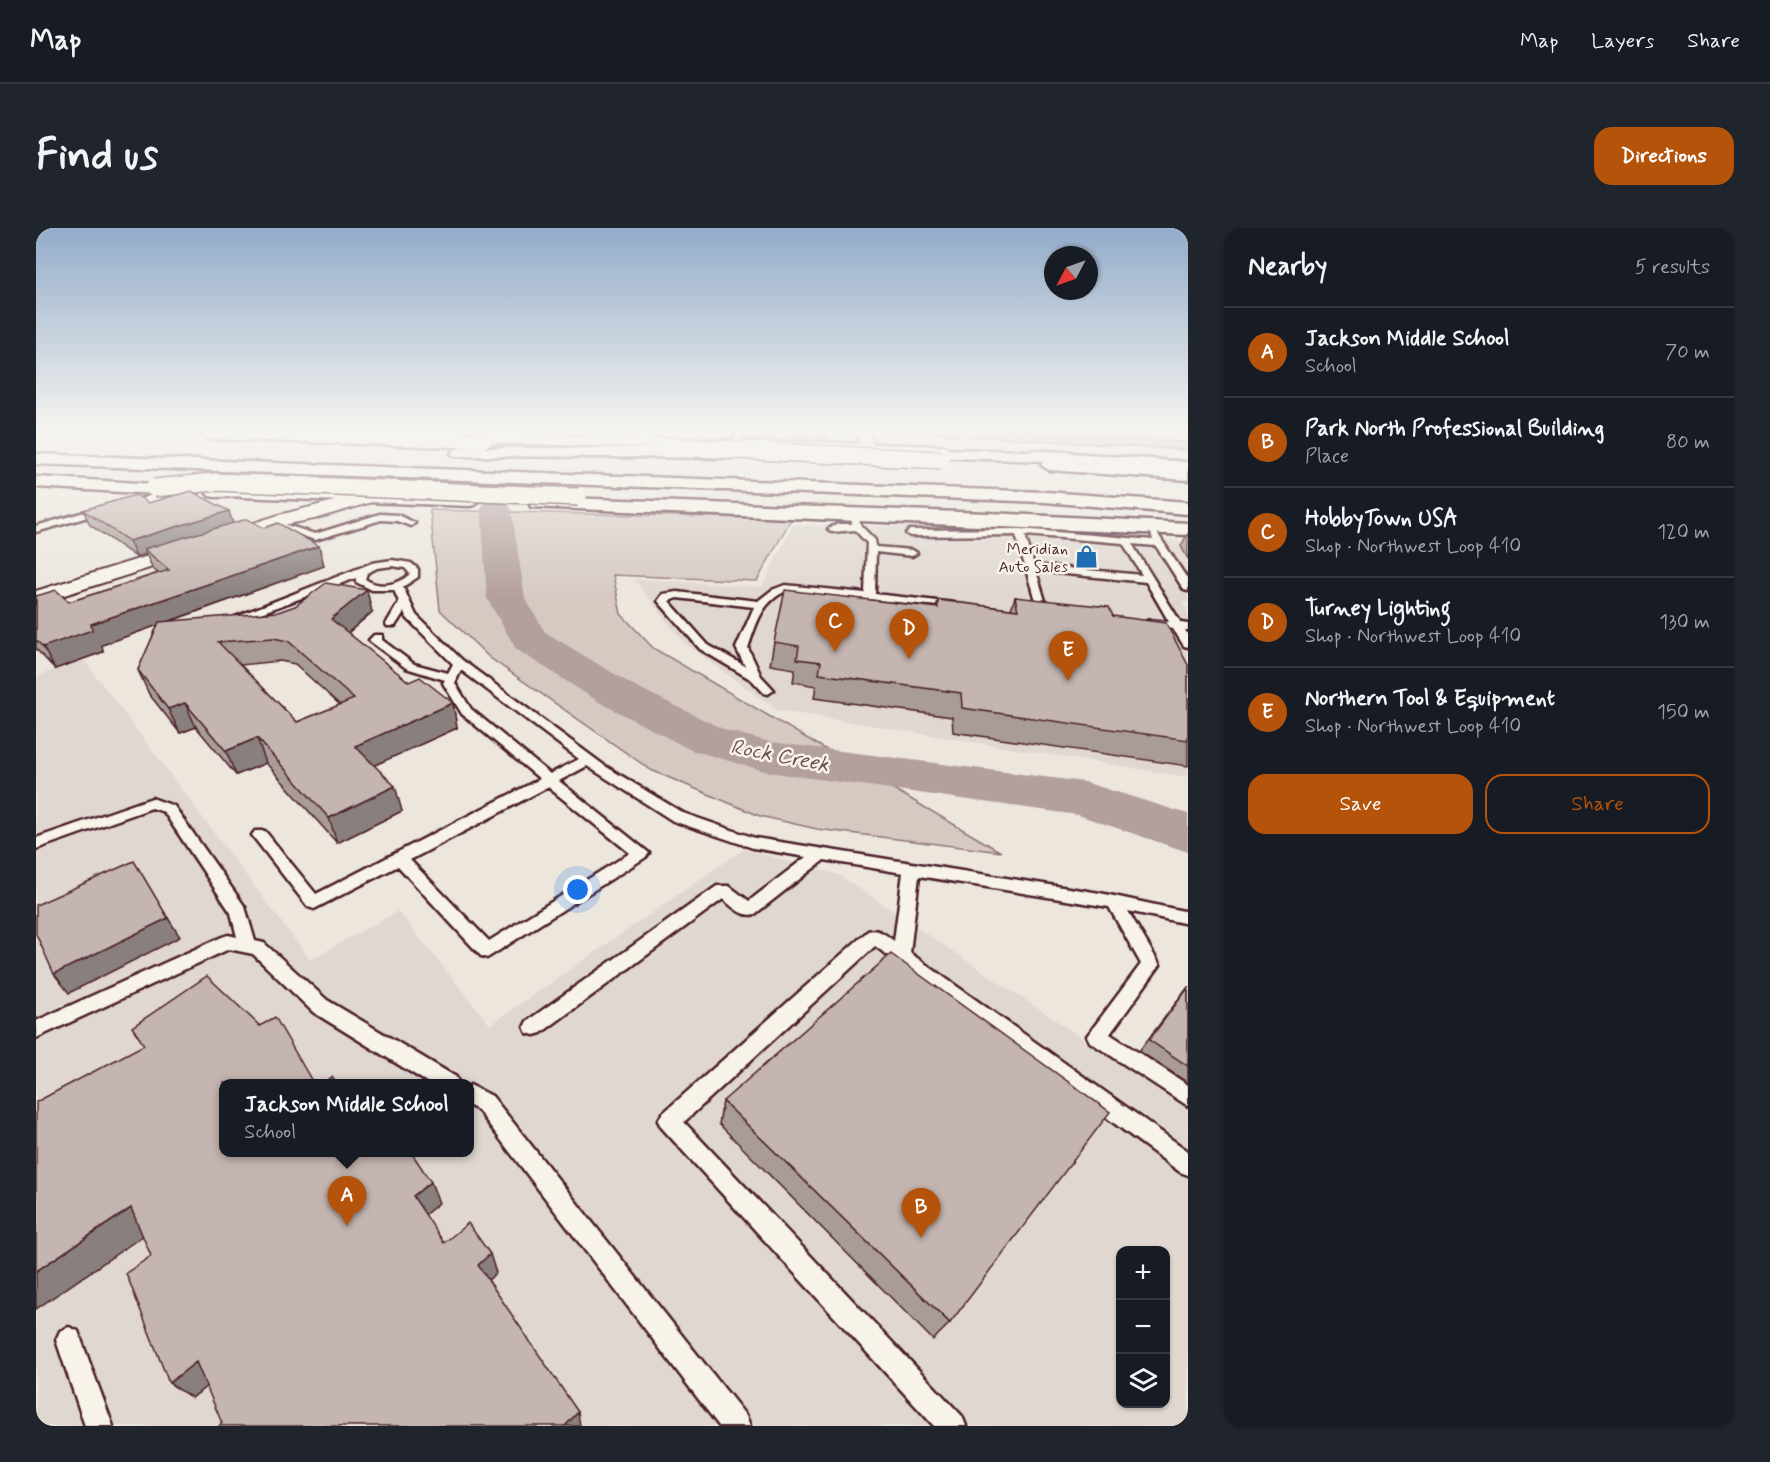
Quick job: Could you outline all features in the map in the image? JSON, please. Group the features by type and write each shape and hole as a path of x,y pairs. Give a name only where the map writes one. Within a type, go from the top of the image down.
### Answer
{"main road":[{"path":"111,486 1153,535 1186,529"},
{"path":"119,486 154,488 175,486"},
{"path":"310,486 982,511 1091,518 1186,529"},
{"path":"756,486 1045,497 1188,508"},
{"path":"1158,486 1188,488"},
{"path":"215,492 812,488"}],"street":[{"path":"276,495 297,505 296,509 278,521"},
{"path":"36,598 278,521 366,498"}],"lane":[{"path":"36,529 84,514 150,500 174,490"},
{"path":"278,521 315,537 380,517 398,518 411,523"},
{"path":"832,529 855,521 872,542 870,597"},
{"path":"36,523 53,524"},
{"path":"910,533 1020,532 1126,541 1153,535 1188,588"},
{"path":"1020,532 1044,614"},
{"path":"1126,541 1149,579 1183,626 1188,644"},
{"path":"872,549 912,553"},
{"path":"217,625 383,564 401,563 413,568 415,575 397,586 369,586 360,580 362,572"},
{"path":"1030,567 1149,579"},
{"path":"397,586 411,616 459,663 588,760 678,817 753,843 1114,902 1188,918"},
{"path":"768,690 756,677 742,648 758,604 774,592 785,588 969,607"},
{"path":"756,677 704,647 663,601 667,596 677,595 758,604"},
{"path":"391,624 405,602"},
{"path":"1133,622 1183,626"},
{"path":"378,637 375,640 410,666 452,678"},
{"path":"399,858 487,951 642,853 466,711 449,683 459,663"},
{"path":"260,835 314,903 588,760"},
{"path":"36,844 152,803 169,809 239,912 248,946"},
{"path":"534,1027 723,890 749,910 821,854"},
{"path":"901,956 912,868"},
{"path":"1114,902 1151,965 1097,1036 1188,1096"},
{"path":"952,1426 669,1121 874,936 1188,1164"},
{"path":"36,1030 228,942 258,948 320,1006 442,1079"},
{"path":"474,1097 485,1103 736,1426"},
{"path":"69,1340 99,1426"}],"shaded area":[{"path":"430,510 791,519 757,581 613,575 621,614 653,648 1001,852 817,829 760,816 651,770 490,658 440,610"},
{"path":"793,525 1019,527 1188,542 1188,602 1182,602 1188,613 1188,777 777,710 684,643 634,579 762,587"},
{"path":"83,659 310,960 398,911 490,1025 744,849 839,875 1188,1109 1188,1426 36,1426 36,677"}],"building":[{"path":"191,491 229,511 129,541 83,510 136,495 148,503"},
{"path":"247,519 264,528 278,523 319,546 91,624 92,630 43,647 36,640 36,596 56,590 69,602 169,570 144,549"},
{"path":"326,583 367,590 331,619 409,682 420,677 453,703 355,746 395,786 329,818 257,738 226,751 185,703 168,709 138,670 159,622 278,612 295,606","holes":["273,638 288,641 354,699 297,722 218,642"]},
{"path":"785,590 938,608 938,600 1018,610 1015,597 1109,607 1113,616 1166,623 1188,665 1188,740 962,708 961,693 819,674 821,662 797,659 799,646 774,642"},
{"path":"134,861 168,918 54,974 36,934 36,905"},
{"path":"891,954 1110,1112 950,1323 723,1101"},
{"path":"207,976 260,1026 275,1017 311,1079 219,1079 219,1157 414,1157 431,1182 413,1196 444,1243 468,1223 490,1254 478,1265 578,1412 565,1426 219,1426 222,1423 196,1362 169,1383 126,1273 151,1256 131,1208 36,1271 36,1102 144,1045 132,1027"},
{"path":"1188,988 1188,1066 1149,1040"}],"waterway":[{"name":"Rock Creek","path":"496,508 506,598 530,640 615,693 708,740 768,757 1084,799 1188,833"}],"place":[{"name":"Meridian Auto Sales","path":"1086,557"},
{"name":"HobbyTown USA","path":"835,652"},
{"name":"Turney Lighting","path":"909,659"},
{"name":"Northern Tool & Equipment","path":"1068,681"},
{"name":"Jackson Middle School","path":"347,1226"},
{"name":"Park North Professional Building","path":"921,1238"}]}
